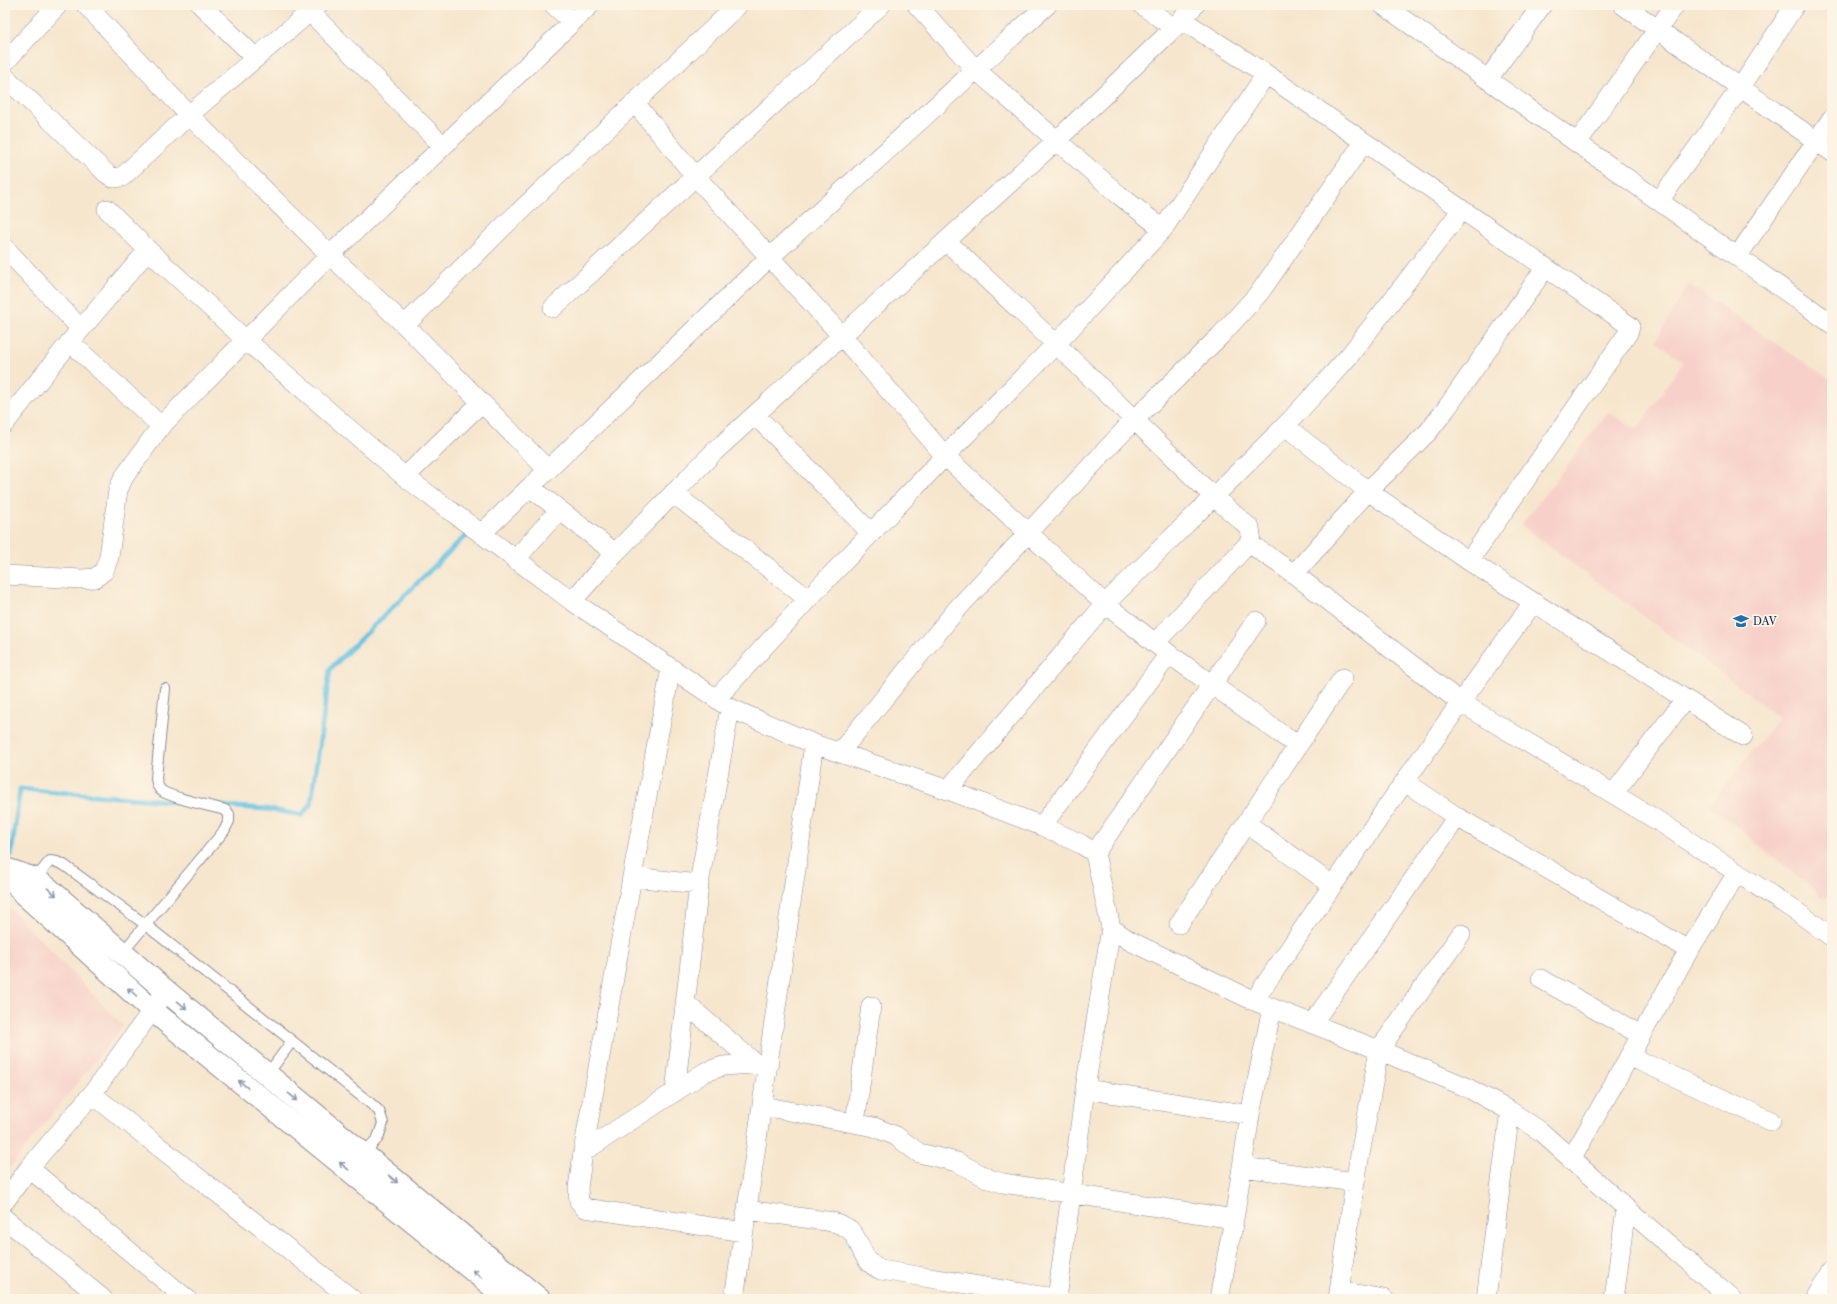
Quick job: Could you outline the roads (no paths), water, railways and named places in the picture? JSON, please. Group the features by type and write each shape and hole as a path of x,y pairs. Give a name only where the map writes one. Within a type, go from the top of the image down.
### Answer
{"street":[{"path":"5,62 58,5"},
{"path":"86,5 189,115 330,255 405,326 548,470"},
{"path":"201,5 256,58"},
{"path":"554,5 572,22"},
{"path":"5,575 82,579 95,578 104,571 109,557 118,490 124,477 161,426 330,255 590,5"},
{"path":"405,326 503,228 738,5"},
{"path":"553,308 880,5"},
{"path":"918,5 975,69 1119,195 1163,229"},
{"path":"481,534 770,257 1047,5"},
{"path":"1142,5 1266,74 1630,326 1629,331 1469,561"},
{"path":"572,601 615,552 673,493 755,415 1056,141 1178,24 1195,5"},
{"path":"1383,5 1407,12 1488,79 1737,257 1830,318"},
{"path":"1488,79 1542,5"},
{"path":"1623,5 1832,152"},
{"path":"1577,143 1675,5"},
{"path":"1659,201 1741,87 1795,5"},
{"path":"5,77 106,173 113,178 122,176 189,115 314,8 443,146"},
{"path":"675,1092 699,884 723,703 808,599 945,456 1056,344 1163,229 1266,74"},
{"path":"635,103 695,176 841,336 945,456 1029,532 1105,604 1162,649 1298,746"},
{"path":"1737,257 1832,118"},
{"path":"840,752 957,609 1134,419 1220,336 1260,292 1364,142"},
{"path":"107,209 148,250 246,341 405,477 572,601 723,703 814,744 948,790 1042,826 1081,844 1095,853 1111,928 1086,1089 1057,1299"},
{"path":"948,790 1105,604 1285,426 1349,356 1462,211"},
{"path":"946,241 1056,344 1214,497 1250,528 1251,536 1249,543 1162,649 1042,826"},
{"path":"5,248 75,336 161,426"},
{"path":"5,423 75,336 148,250"},
{"path":"1294,574 1368,491 1412,449 1446,410 1545,268"},
{"path":"405,477 481,403"},
{"path":"755,415 871,533"},
{"path":"1285,426 1368,491 1469,561 1743,736"},
{"path":"530,488 615,552"},
{"path":"673,493 808,599"},
{"path":"515,560 559,510"},
{"path":"1249,543 1294,574 1460,702 1614,793 1803,916 1832,938"},
{"path":"1254,1001 1332,885 1460,702 1533,603"},
{"path":"1095,853 1256,621"},
{"path":"672,668 632,877 583,1152 578,1188 579,1201 585,1208 744,1232"},
{"path":"1179,924 1343,678"},
{"path":"1614,793 1685,699"},
{"path":"734,1299 762,1106 762,1063 814,744"},
{"path":"1404,782 1457,817 1689,950"},
{"path":"1312,1024 1457,817"},
{"path":"1246,823 1332,885"},
{"path":"508,1299 152,1010 23,893 5,869 35,879 49,889 166,991 538,1299"},
{"path":"1571,1160 1689,950 1737,873"},
{"path":"632,877 699,884"},
{"path":"1111,928 1130,941 1254,1001 1379,1050 1466,1087 1510,1111 1540,1131 1571,1160 1732,1299"},
{"path":"1384,1299 1339,1295 1355,1182 1379,1050 1461,934"},
{"path":"1541,979 1641,1035"},
{"path":"5,1201 29,1168 92,1094 166,991"},
{"path":"685,1003 762,1063"},
{"path":"856,1123 871,1006"},
{"path":"1219,1299 1234,1218 1250,1115 1272,1008"},
{"path":"1629,1056 1771,1121"},
{"path":"583,1152 705,1072 723,1066 762,1063"},
{"path":"1086,1089 1250,1115"},
{"path":"92,1094 352,1299"},
{"path":"762,1106 856,1123 887,1131 904,1141 919,1153 962,1164 995,1181 1234,1218"},
{"path":"1486,1299 1510,1111"},
{"path":"1242,1167 1355,1182"},
{"path":"29,1168 187,1299"},
{"path":"1614,1299 1626,1208"},
{"path":"747,1210 833,1222 843,1225 850,1230 867,1261 873,1267 880,1270 1060,1299"},
{"path":"5,1219 103,1299"},
{"path":"1816,1299 1832,1270"}],"lane":[{"path":"122,953 224,831 230,821 229,814 225,810 162,792 157,786 156,778 165,689"},
{"path":"35,879 50,861 57,862 146,925 379,1111 383,1123 378,1138 363,1154"},
{"path":"267,1075 292,1042"}],"waterway":[{"path":"221,806 266,809 302,815 311,804 330,669 460,541 469,534"},
{"path":"11,855 20,789 179,802"}],"place":[{"name":"DAV","path":"1741,621"}]}
